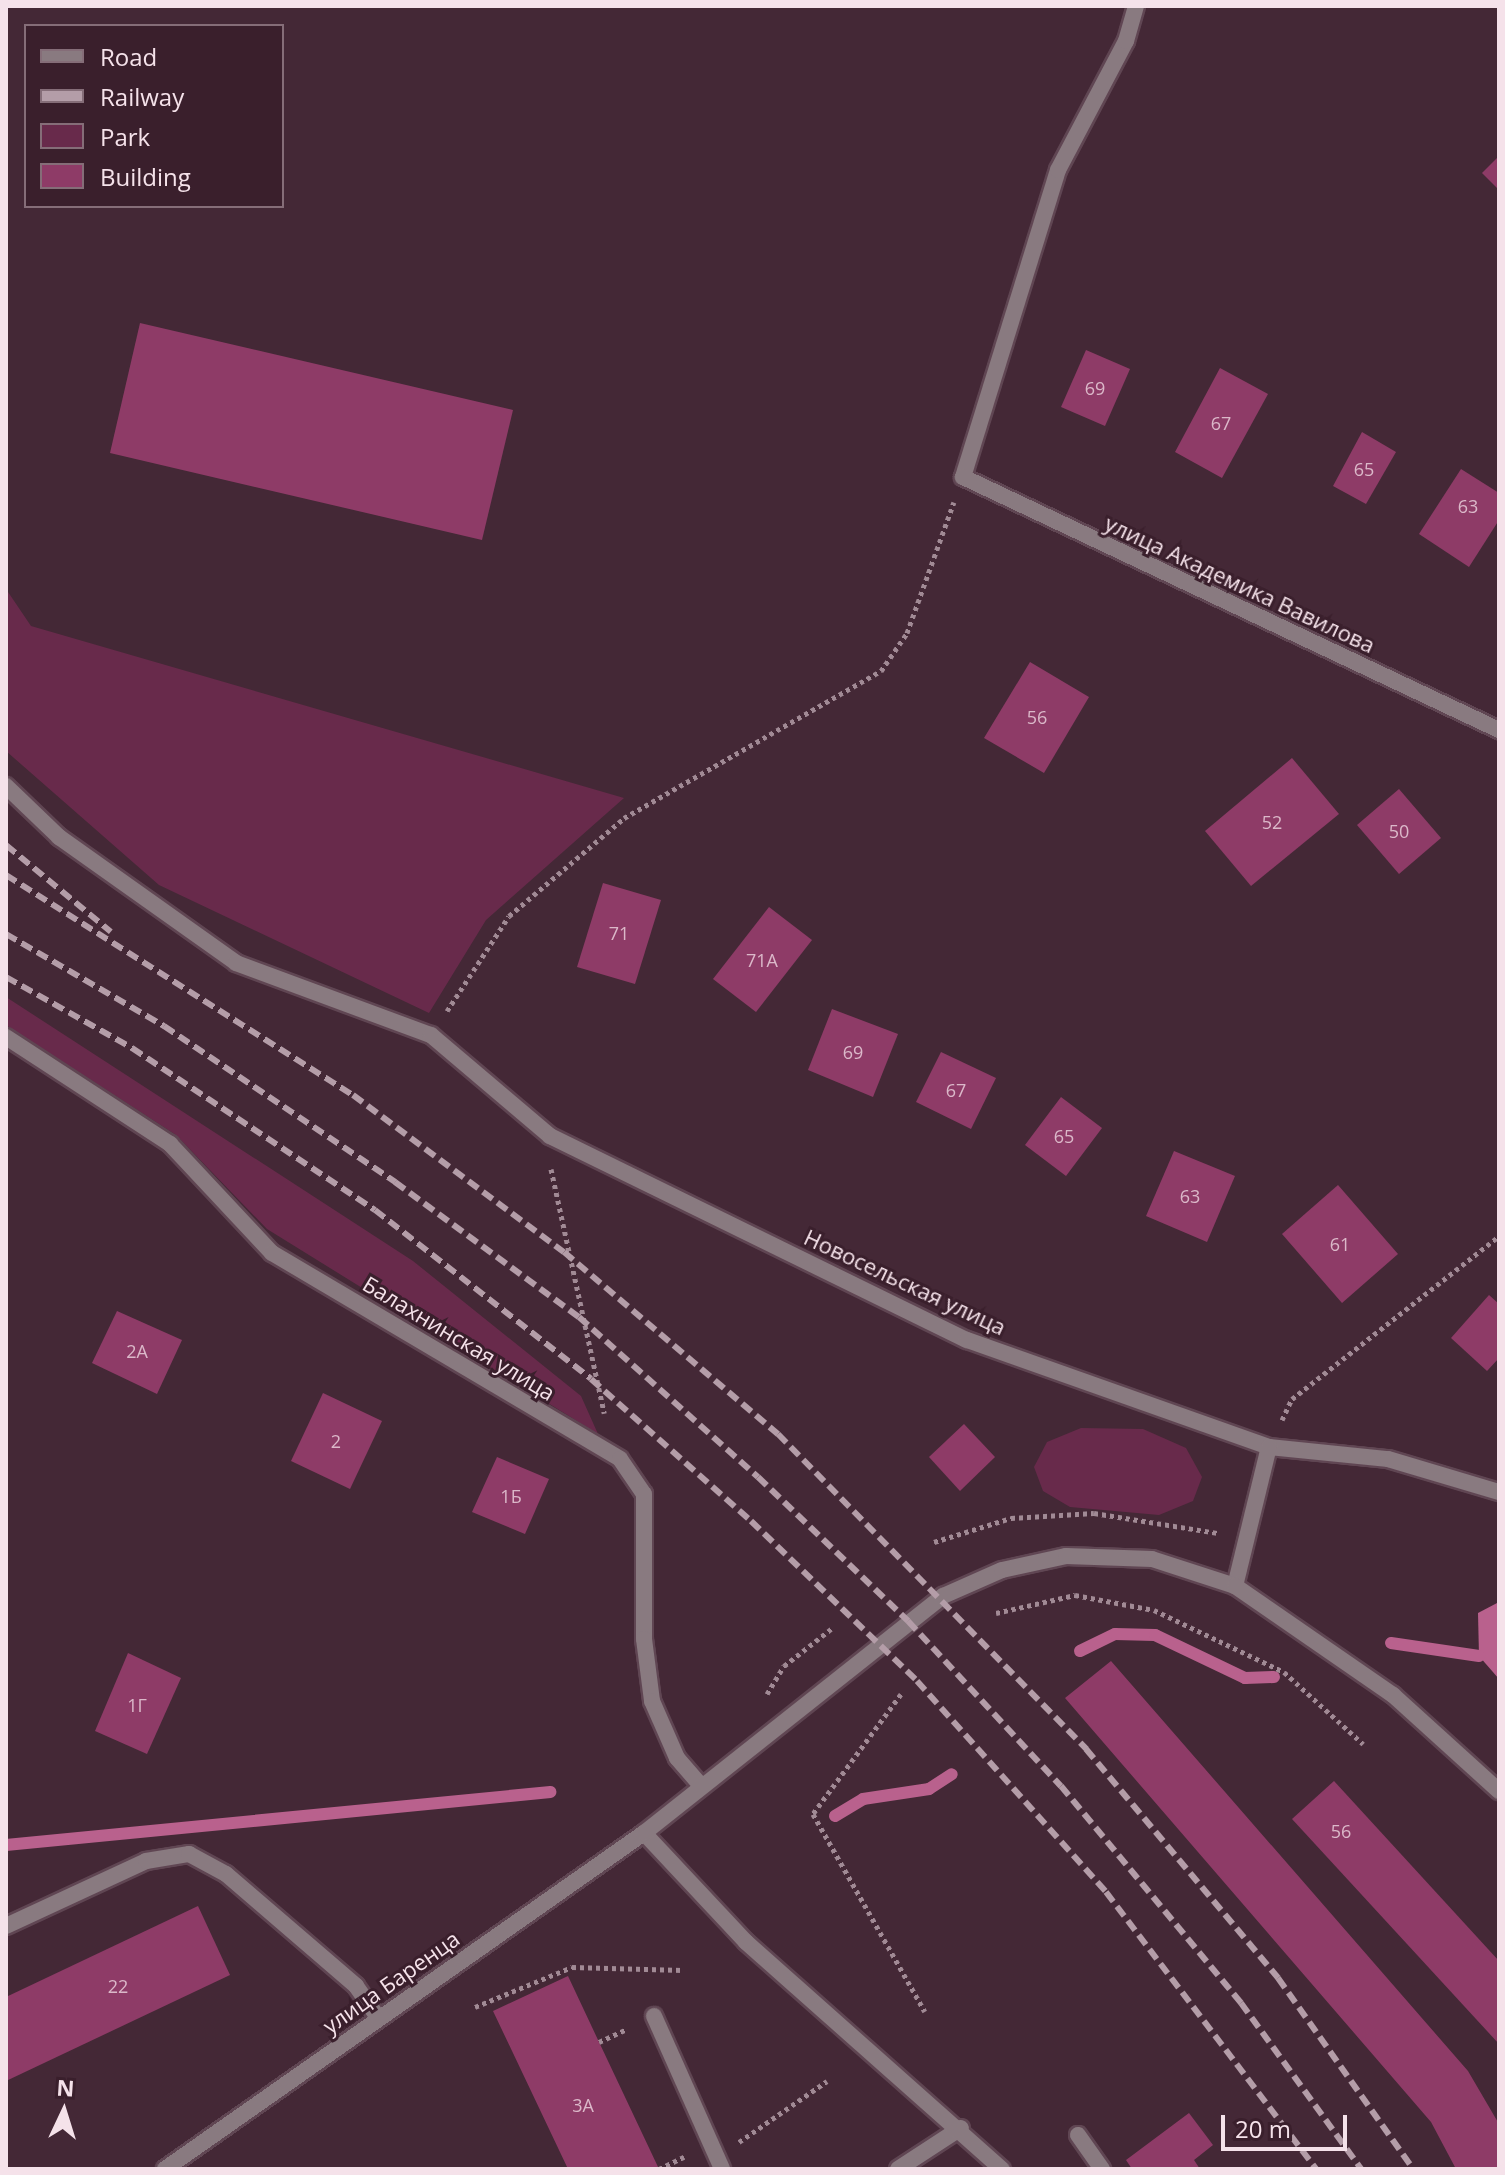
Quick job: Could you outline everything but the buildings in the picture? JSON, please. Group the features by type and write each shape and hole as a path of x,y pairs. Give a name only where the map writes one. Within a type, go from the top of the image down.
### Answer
{"street":[{"path":"963,477 1058,170 1126,41 1136,6"},
{"name":"улица Академика Вавилова","path":"963,477 1499,730"},
{"path":"6,786 59,837 236,963 431,1035"},
{"name":"Новосельская улица","path":"431,1035 550,1136 967,1340 1269,1447 1388,1459 1499,1492"},
{"name":"Балахнинская улица","path":"6,1037 170,1144 272,1253 620,1459 644,1494 644,1639 652,1701 677,1758 701,1786"},
{"path":"1235,1586 1269,1447"},
{"name":"улица Баренца","path":"165,2169 644,1833 908,1621 1002,1570 1066,1556 1152,1559 1235,1586 1393,1695 1499,1791"},
{"path":"644,1833 746,1942 961,2128 1002,2169"},
{"path":"6,1926 146,1861 189,1854 226,1874 356,1986 378,2018"},
{"path":"654,2016 722,2169"},
{"path":"898,2169 961,2128"},
{"path":"1078,2135 1102,2169"}],"path":[{"path":"431,1035 509,916 624,818 881,671 907,633 963,477"},
{"path":"550,1136 564,1252 591,1379 620,1459"},
{"path":"1269,1447 1292,1399 1499,1236"},
{"path":"934,1542 1011,1518 1094,1513 1246,1539"},
{"path":"996,1613 1075,1595 1154,1610 1284,1672 1363,1744"},
{"path":"767,1694 792,1658 831,1629"},
{"path":"901,1694 813,1814 925,2012"},
{"path":"475,2007 572,1967 683,1970"},
{"path":"659,2169 713,2149 735,2145 827,2081"}],"green space":[{"path":"6,589 31,626 624,798 486,920 429,1013 159,885 6,751"},
{"path":"6,997 413,1261 581,1396 598,1434 267,1229 176,1135 6,1025"},
{"path":"1081,1428 1143,1429 1186,1448 1202,1477 1193,1501 1159,1515 1070,1507 1043,1491 1034,1467 1047,1442"}],"shaded area":[{"path":"1499,1602 1499,1679 1479,1656 1478,1613"}],"waterway":[{"path":"1080,1651 1115,1634 1155,1635 1245,1678 1274,1677"},
{"path":"1391,1643 1479,1656"},
{"path":"835,1816 863,1799 929,1789 952,1774"},
{"path":"6,1845 550,1792"}],"railway":[{"path":"6,845 111,932"},
{"path":"6,875 353,1095 564,1252 778,1434 1086,1749 1278,1978 1413,2169"},
{"path":"6,934 164,1026 395,1182 579,1317 758,1477 908,1621 1061,1786 1241,2003 1361,2169"},
{"path":"6,977 132,1048 375,1210 591,1379 751,1521 917,1681 1106,1892 1316,2169"}]}
